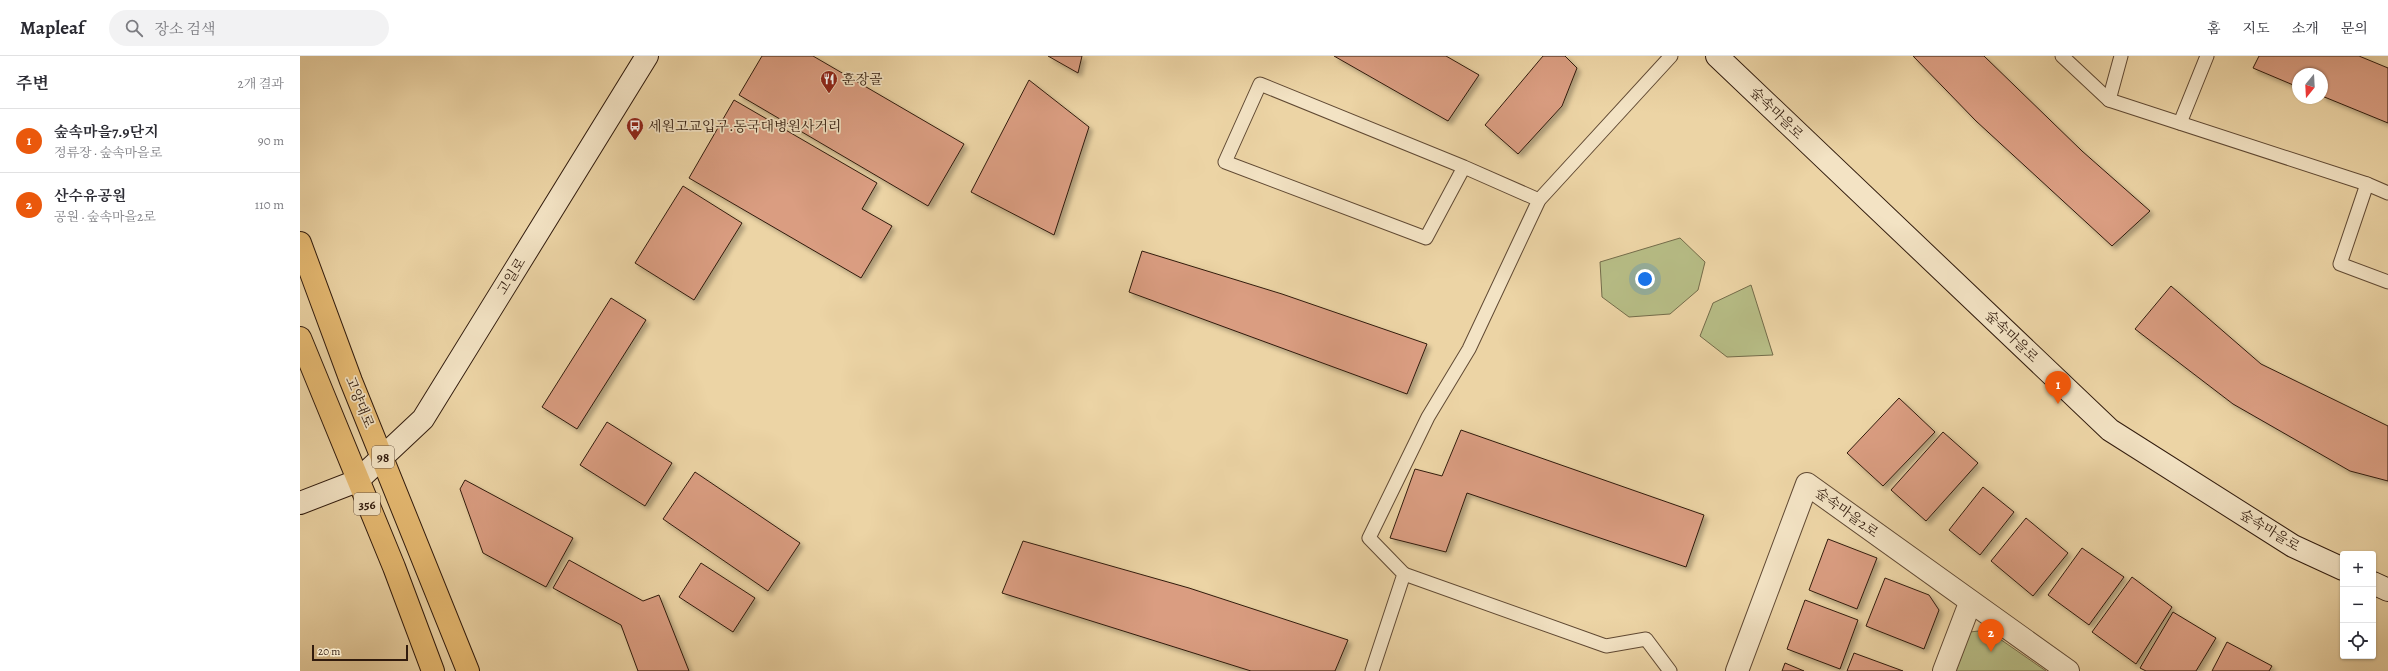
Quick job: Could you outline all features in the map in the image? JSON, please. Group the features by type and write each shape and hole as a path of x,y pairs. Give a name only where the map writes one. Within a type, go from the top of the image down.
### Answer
{"main road":[{"name":"고일로","path":"357,481 423,419 647,56"},
{"name":"숲속마을로","path":"1717,56 2110,430 2293,546 2340,568"},
{"name":"고양대로","path":"300,243 351,381 383,457 468,671"},
{"name":"356","path":"300,338 357,481 394,567 433,671"},
{"path":"300,503 357,481"},
{"name":"숲속마을2로","path":"1737,671 1807,484 1970,603 2068,671"},
{"path":"2376,584 2388,590"},
{"path":"1944,671 1970,603"}],"lane":[{"path":"1670,671 1646,639 1606,646 1404,574 1369,538 1428,417 1469,349 1539,200 1671,56"},
{"path":"2062,56 2109,100 2368,184 2388,193"},
{"path":"2109,100 2121,56"},
{"path":"2180,124 2207,56"},
{"path":"1464,167 1426,238 1225,162 1260,84 1464,167 1539,200"},
{"path":"2368,184 2340,264 2388,282"},
{"path":"1372,671 1404,574"}],"green space":[{"path":"1680,238 1705,262 1698,290 1670,314 1629,317 1602,297 1600,262"},
{"path":"1751,285 1773,355 1727,357 1700,336 1713,303"},
{"path":"1987,630 2046,671 1956,671 1970,632"}],"building":[{"path":"762,56 813,56 964,144 928,206 739,95"},
{"path":"1048,56 1082,56 1078,73"},
{"path":"1334,56 1446,56 1479,75 1448,121"},
{"path":"1543,56 1565,56 1577,68 1562,106 1518,154 1485,125"},
{"path":"1913,56 1984,56 2082,151 2150,211 2112,246 1976,121"},
{"path":"2259,56 2359,56 2388,68 2388,123 2328,98 2328,68 2292,68 2292,84 2253,68"},
{"path":"1029,80 1089,127 1054,235 971,192"},
{"path":"734,100 877,183 862,209 892,226 861,278 689,178"},
{"path":"683,186 742,223 694,300 635,263"},
{"path":"1142,251 1282,294 1427,344 1407,394 1129,292"},
{"path":"2171,286 2261,364 2388,426 2388,481 2350,471 2233,404 2135,329"},
{"path":"611,298 646,320 577,429 542,407"},
{"path":"1899,398 1935,432 1883,486 1847,453"},
{"path":"607,422 672,463 645,506 580,465"},
{"path":"1461,430 1704,515 1686,567 1467,493 1446,552 1390,538 1415,469 1442,476"},
{"path":"1943,432 1978,463 1926,521 1891,490"},
{"path":"695,472 800,543 768,591 663,519"},
{"path":"465,480 573,538 546,587 483,553 460,489"},
{"path":"1983,487 2014,512 1980,555 1949,530"},
{"path":"2026,518 2068,553 2033,596 1991,561"},
{"path":"1828,539 1877,558 1857,609 1809,590"},
{"path":"1023,541 1189,588 1348,640 1335,671 1251,671 1002,593"},
{"path":"2082,548 2124,577 2089,625 2048,595"},
{"path":"569,560 643,601 659,595 689,671 638,671 621,625 553,588"},
{"path":"701,563 755,598 733,632 679,597"},
{"path":"2132,577 2172,607 2136,664 2092,632"},
{"path":"1885,578 1929,595 1939,610 1924,649 1866,626"},
{"path":"1805,600 1858,620 1840,669 1787,649"},
{"path":"2173,612 2216,638 2196,671 2146,671 2140,668"},
{"path":"2227,642 2272,666 2269,671 2212,671"},
{"path":"1854,653 1903,671 1847,671"},
{"path":"1785,663 1804,671 1782,671"}],"place":[{"name":"훈장골","path":"829,94"},
{"name":"세원고교입구.동국대병원사거리","path":"635,141"},
{"name":"숲속마을7.9단지","path":"2058,404"},
{"name":"산수유공원","path":"1991,652"}]}
